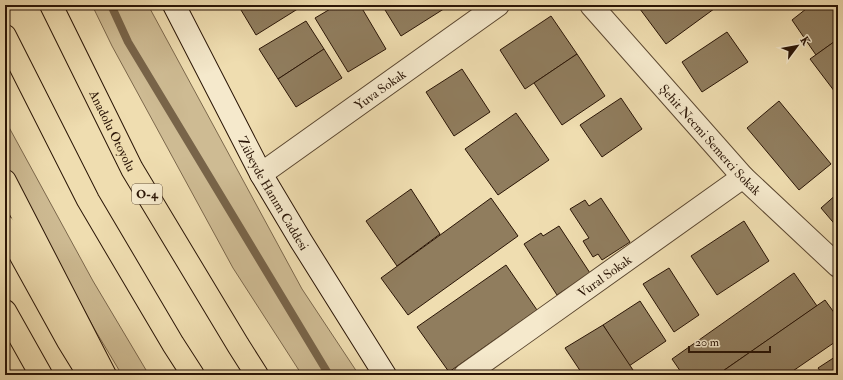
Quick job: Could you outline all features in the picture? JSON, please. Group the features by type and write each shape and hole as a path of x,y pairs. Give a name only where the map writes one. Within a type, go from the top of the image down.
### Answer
{"main road":[{"name":"Anadolu Otoyolu","path":"51,5 132,169 257,375"},
{"path":"5,36 88,200 173,344 193,375"},
{"path":"5,181 105,375"},
{"path":"5,227 68,341 89,375"},
{"path":"5,311 41,375"}],"street":[{"name":"Zübeyde Hanım Caddesi","path":"174,5 261,174 385,375"},
{"name":"Yuva Sokak","path":"261,174 498,5"},
{"name":"Şehit Necmi Semerci Sokak","path":"591,5 743,177 838,266"},
{"name":"Vural Sokak","path":"465,375 743,177"}],"shaded area":[{"path":"92,5 148,5 302,289 359,375 302,375 233,268 112,46"},
{"path":"5,120 93,281 149,375 122,375 95,330 5,163"}],"building":[{"path":"238,5 304,5 256,35"},
{"path":"337,5 360,5 386,49 348,72 315,18"},
{"path":"382,5 450,5 401,36"},
{"path":"637,5 717,5 718,6 666,44"},
{"path":"811,5 838,5 838,39 816,55 792,20"},
{"path":"551,16 577,54 525,89 500,50"},
{"path":"306,21 324,49 278,79 259,49"},
{"path":"727,32 748,62 702,92 682,62"},
{"path":"838,39 838,96 810,59"},
{"path":"324,49 342,78 296,107 278,79"},
{"path":"577,54 605,96 562,125 534,83"},
{"path":"462,69 490,112 454,136 426,92"},
{"path":"621,98 642,129 602,157 580,125"},
{"path":"779,101 831,164 799,190 747,128"},
{"path":"516,113 549,160 498,195 465,149"},
{"path":"411,189 440,234 397,266 366,221"},
{"path":"838,193 838,228 821,208"},
{"path":"491,198 518,236 408,315 381,278"},
{"path":"601,198 630,242 602,260 598,254 593,257 583,241 589,238 570,209 585,200 589,206"},
{"path":"744,221 769,261 717,295 691,256"},
{"path":"559,226 590,273 557,295 524,244 541,233 543,236"},
{"path":"506,265 537,310 449,372 417,327"},
{"path":"669,268 699,315 674,332 643,284"},
{"path":"794,273 817,306 717,375 683,375 672,359"},
{"path":"825,300 838,318 838,340 787,375 726,375 723,371"},
{"path":"640,301 666,341 629,366 603,325"},
{"path":"603,325 633,370 626,375 583,375 565,348"},
{"path":"838,355 838,375 823,375 818,368"}],"waterway":[{"path":"111,5 128,42 329,375"}]}
